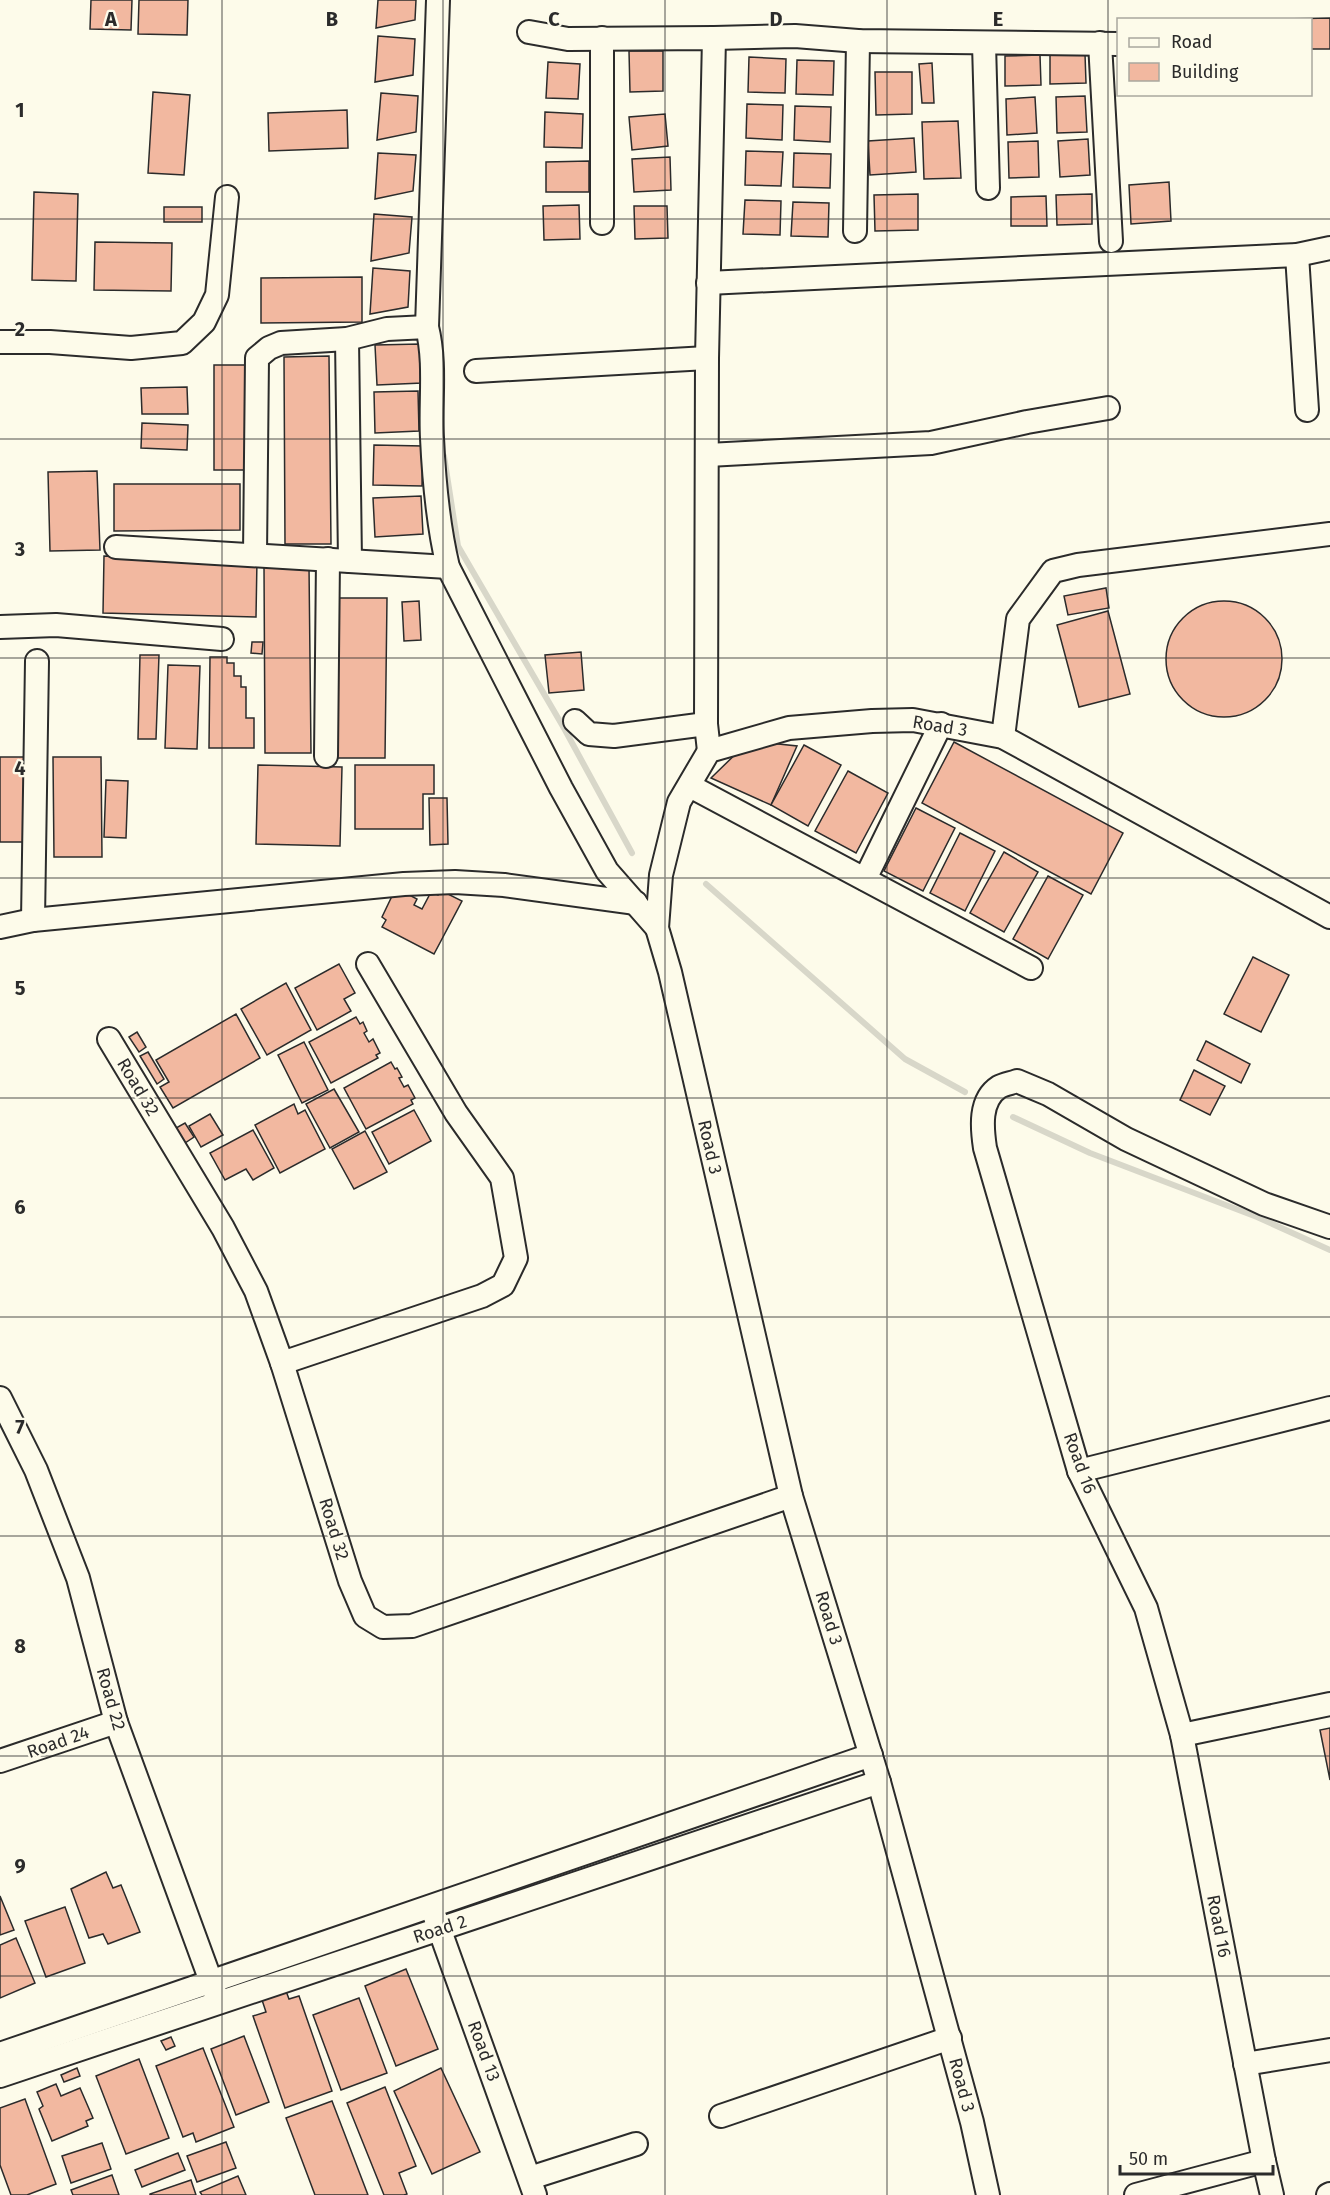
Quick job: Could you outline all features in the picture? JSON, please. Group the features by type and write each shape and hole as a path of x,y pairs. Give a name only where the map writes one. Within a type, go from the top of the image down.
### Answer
{"street":[{"path":"438,0 427,327 432,353 432,437 440,532 448,567 561,788 607,871 657,928"},
{"path":"529,32 568,39 795,36 858,41 1109,44 1111,241"},
{"path":"602,38 602,223"},
{"path":"709,751 706,724 707,358 714,38"},
{"path":"855,231 858,41"},
{"path":"984,44 988,188"},
{"path":"0,342 50,342 131,348 182,343 204,322 218,295 227,197"},
{"path":"708,283 1297,255 1330,248"},
{"path":"1297,255 1307,410"},
{"path":"255,555 257,358 269,348 282,344 346,339 387,329 427,327"},
{"path":"326,756 339,560 346,339"},
{"path":"476,371 707,358"},
{"path":"708,455 931,443 1027,422 1108,408"},
{"path":"1003,737 1018,618 1053,571 1090,564 1330,534"},
{"path":"116,547 448,567"},
{"path":"0,627 56,625 222,639"},
{"path":"33,920 37,661"},
{"name":"Road 3","path":"988,2195 950,2038 879,1782 791,1496 670,972 657,928 661,875 679,802 709,751 789,728 892,720 941,724 1003,737 1330,916"},
{"path":"575,721 589,734 614,736 706,724"},
{"path":"865,879 941,724"},
{"path":"690,786 1031,968"},
{"path":"0,927 33,920 404,884 455,882 504,885 636,903"},
{"path":"282,1363 482,1296 503,1285 516,1258 502,1178 456,1113 368,964"},
{"name":"Road 32","path":"109,1039 223,1228 256,1291 282,1363 350,1581 365,1616 383,1627 412,1626 791,1496"},
{"name":"Road 16","path":"1272,2195 1263,2161 1182,1735 1146,1608 1079,1471 985,1148 982,1127 986,1102 998,1088 1017,1081 1047,1094 1126,1139 1264,1204 1330,1227"},
{"name":"Road 22","path":"0,1398 8,1434 36,1470 78,1578 116,1722 215,1992"},
{"path":"1079,1471 1330,1408"},
{"path":"1182,1735 1330,1704"},
{"name":"Road 24","path":"0,1761 116,1722"},
{"name":"Road 2","path":"0,2076 431,1906 871,1755"},
{"name":"Road 2","path":"0,2054 440,1928 879,1782"},
{"name":"Road 13","path":"431,1906 528,2189"},
{"path":"721,2116 950,2038"},
{"path":"1245,2064 1330,2050"},
{"path":"528,2189 636,2144"},
{"path":"1136,2195 1263,2161"}],"building":[{"path":"91,0 132,0 131,30 90,29"},
{"path":"139,0 188,0 187,35 138,34"},
{"path":"378,0 416,0 415,20 376,28"},
{"path":"1312,18 1330,18 1330,49 1312,49"},
{"path":"378,36 415,39 413,75 375,82"},
{"path":"629,51 663,51 663,91 630,92"},
{"path":"1050,54 1085,54 1086,83 1050,84"},
{"path":"1040,55 1041,85 1005,86 1005,56"},
{"path":"749,57 786,59 785,93 748,92"},
{"path":"797,60 834,61 833,95 796,94"},
{"path":"548,62 580,64 578,99 546,98"},
{"path":"932,63 934,103 922,103 919,64"},
{"path":"875,72 912,72 912,114 876,115"},
{"path":"153,92 190,95 184,175 148,173"},
{"path":"381,93 418,96 416,132 377,140"},
{"path":"1085,96 1087,132 1057,133 1056,97"},
{"path":"1035,97 1037,133 1007,135 1006,99"},
{"path":"747,104 783,105 782,140 746,138"},
{"path":"795,106 831,107 830,142 794,140"},
{"path":"347,110 348,148 269,151 268,113"},
{"path":"545,112 583,114 582,148 544,147"},
{"path":"665,114 668,146 632,150 629,117"},
{"path":"958,121 961,178 924,179 922,122"},
{"path":"914,138 916,172 870,175 868,141"},
{"path":"1088,139 1090,175 1060,177 1058,141"},
{"path":"1038,141 1039,177 1009,178 1008,142"},
{"path":"746,151 783,152 781,186 745,185"},
{"path":"378,153 416,155 413,191 375,199"},
{"path":"794,153 831,154 830,188 793,187"},
{"path":"670,157 671,190 634,192 632,159"},
{"path":"589,161 589,192 546,192 546,162"},
{"path":"1169,182 1171,221 1131,224 1129,185"},
{"path":"34,192 78,194 76,281 32,280"},
{"path":"918,194 918,230 875,231 874,195"},
{"path":"1092,194 1092,224 1057,225 1056,195"},
{"path":"1046,196 1047,226 1011,226 1011,197"},
{"path":"745,200 781,201 780,235 743,234"},
{"path":"793,202 829,203 828,237 791,236"},
{"path":"579,205 580,239 544,240 543,206"},
{"path":"634,206 667,206 668,238 635,239"},
{"path":"164,207 202,207 202,222 164,222"},
{"path":"374,214 412,217 409,253 371,261"},
{"path":"95,242 172,243 171,291 94,290"},
{"path":"373,268 410,271 408,307 370,314"},
{"path":"362,277 362,322 261,323 261,278"},
{"path":"420,344 422,383 377,385 375,345"},
{"path":"329,356 331,544 285,544 284,357"},
{"path":"214,365 246,365 246,470 214,470"},
{"path":"187,387 188,414 142,414 141,388"},
{"path":"418,391 419,431 375,433 374,392"},
{"path":"142,423 188,425 187,450 141,448"},
{"path":"374,445 423,446 422,486 373,485"},
{"path":"97,471 100,550 50,551 48,472"},
{"path":"114,484 240,484 240,530 114,531"},
{"path":"421,496 423,534 375,537 373,498"},
{"path":"104,556 257,559 256,617 103,613"},
{"path":"264,566 309,566 311,753 265,753"},
{"path":"1106,588 1109,608 1068,615 1064,596"},
{"path":"339,598 387,598 385,758 337,758"},
{"path":"419,601 421,640 404,641 402,602"},
{"path":"1224,601 1246,606 1265,618 1277,637 1282,659 1277,681 1265,700 1246,712 1224,717 1202,712 1183,700 1171,681 1166,659 1171,637 1183,618 1202,606"},
{"path":"1108,611 1130,694 1079,707 1057,625"},
{"path":"252,642 263,642 262,654 251,653"},
{"path":"581,652 584,690 549,693 545,655"},
{"path":"140,655 159,655 156,739 138,739"},
{"path":"210,657 227,657 227,663 234,663 234,676 241,676 241,687 246,687 246,718 254,718 254,748 209,748"},
{"path":"168,665 200,666 197,749 165,748"},
{"path":"749,741 797,746 771,805 711,778"},
{"path":"954,742 1123,833 1091,894 922,803"},
{"path":"804,745 841,765 808,826 771,805"},
{"path":"0,757 30,757 28,842 0,842"},
{"path":"53,757 101,757 102,857 54,857"},
{"path":"258,765 342,767 340,846 256,844"},
{"path":"355,765 434,765 434,794 423,794 423,829 355,829"},
{"path":"848,771 888,793 856,853 815,831"},
{"path":"106,780 128,781 126,838 104,837"},
{"path":"429,798 447,798 448,844 430,845"},
{"path":"916,808 955,828 923,891 884,871"},
{"path":"960,833 995,851 965,911 930,893"},
{"path":"1004,852 1038,872 1004,932 970,913"},
{"path":"1048,876 1083,895 1048,959 1013,939"},
{"path":"400,890 417,899 414,905 422,909 431,892 438,895 440,890 462,901 434,954 382,927 386,920 382,917 393,894 397,896"},
{"path":"1253,957 1289,975 1261,1032 1224,1014"},
{"path":"339,964 355,993 344,999 351,1011 317,1030 295,988"},
{"path":"286,983 311,1030 267,1055 241,1009"},
{"path":"236,1014 260,1058 173,1108 160,1087 169,1082 156,1060"},
{"path":"356,1017 360,1024 363,1022 367,1031 364,1033 369,1042 373,1039 380,1053 376,1055 378,1058 331,1083 309,1042"},
{"path":"137,1032 146,1047 139,1052 129,1037"},
{"path":"1206,1041 1250,1064 1241,1083 1197,1060"},
{"path":"304,1042 328,1090 302,1103 278,1055"},
{"path":"148,1052 164,1079 157,1084 140,1056"},
{"path":"391,1062 402,1077 399,1078 404,1087 408,1085 415,1098 411,1100 413,1104 366,1129 344,1088"},
{"path":"1194,1070 1225,1086 1210,1115 1180,1100"},
{"path":"334,1089 359,1132 330,1148 306,1104"},
{"path":"294,1104 298,1114 305,1110 325,1149 280,1173 255,1125"},
{"path":"414,1110 431,1141 389,1164 372,1132"},
{"path":"210,1114 223,1135 201,1147 189,1126"},
{"path":"185,1123 194,1137 185,1143 176,1128"},
{"path":"253,1130 274,1168 253,1180 246,1169 225,1180 210,1153"},
{"path":"365,1131 387,1172 354,1189 332,1149"},
{"path":"1330,1728 1330,1780 1320,1730"},
{"path":"106,1872 113,1888 121,1885 140,1932 108,1944 103,1934 89,1938 71,1889"},
{"path":"0,1896 14,1930 0,1935"},
{"path":"65,1907 85,1963 46,1977 25,1921"},
{"path":"16,1938 35,1983 0,1998 0,1945"},
{"path":"406,1969 438,2049 396,2066 365,1986"},
{"path":"286,1991 289,1999 299,1996 332,2091 285,2108 253,2016 266,2012 262,2000"},
{"path":"359,1998 387,2073 341,2090 313,2015"},
{"path":"244,2036 269,2102 236,2115 211,2049"},
{"path":"171,2037 175,2046 166,2050 161,2041"},
{"path":"203,2048 234,2127 196,2142 193,2133 183,2137 156,2066"},
{"path":"139,2059 169,2138 126,2154 96,2076"},
{"path":"77,2068 80,2076 64,2082 61,2075"},
{"path":"441,2068 480,2152 432,2174 394,2091"},
{"path":"56,2084 61,2096 80,2088 93,2118 86,2121 88,2126 52,2141 39,2109 43,2106 37,2092"},
{"path":"385,2087 416,2166 399,2173 407,2194 404,2195 384,2195 347,2103"},
{"path":"25,2099 56,2184 27,2195 11,2195 0,2165 0,2108"},
{"path":"332,2101 368,2195 315,2195 286,2118"},
{"path":"226,2142 236,2168 197,2182 187,2156"},
{"path":"102,2143 111,2169 71,2183 62,2156"},
{"path":"178,2153 185,2170 142,2187 135,2170"},
{"path":"112,2175 119,2195 73,2195 71,2190"},
{"path":"238,2176 246,2195 202,2195 200,2192"},
{"path":"191,2180 196,2195 150,2195 150,2194"}],"waterway":[{"path":"444,456 458,546 565,730 632,853"},
{"path":"706,884 905,1059 965,1092"},
{"path":"1013,1117 1090,1153 1257,1217 1330,1250"}]}
